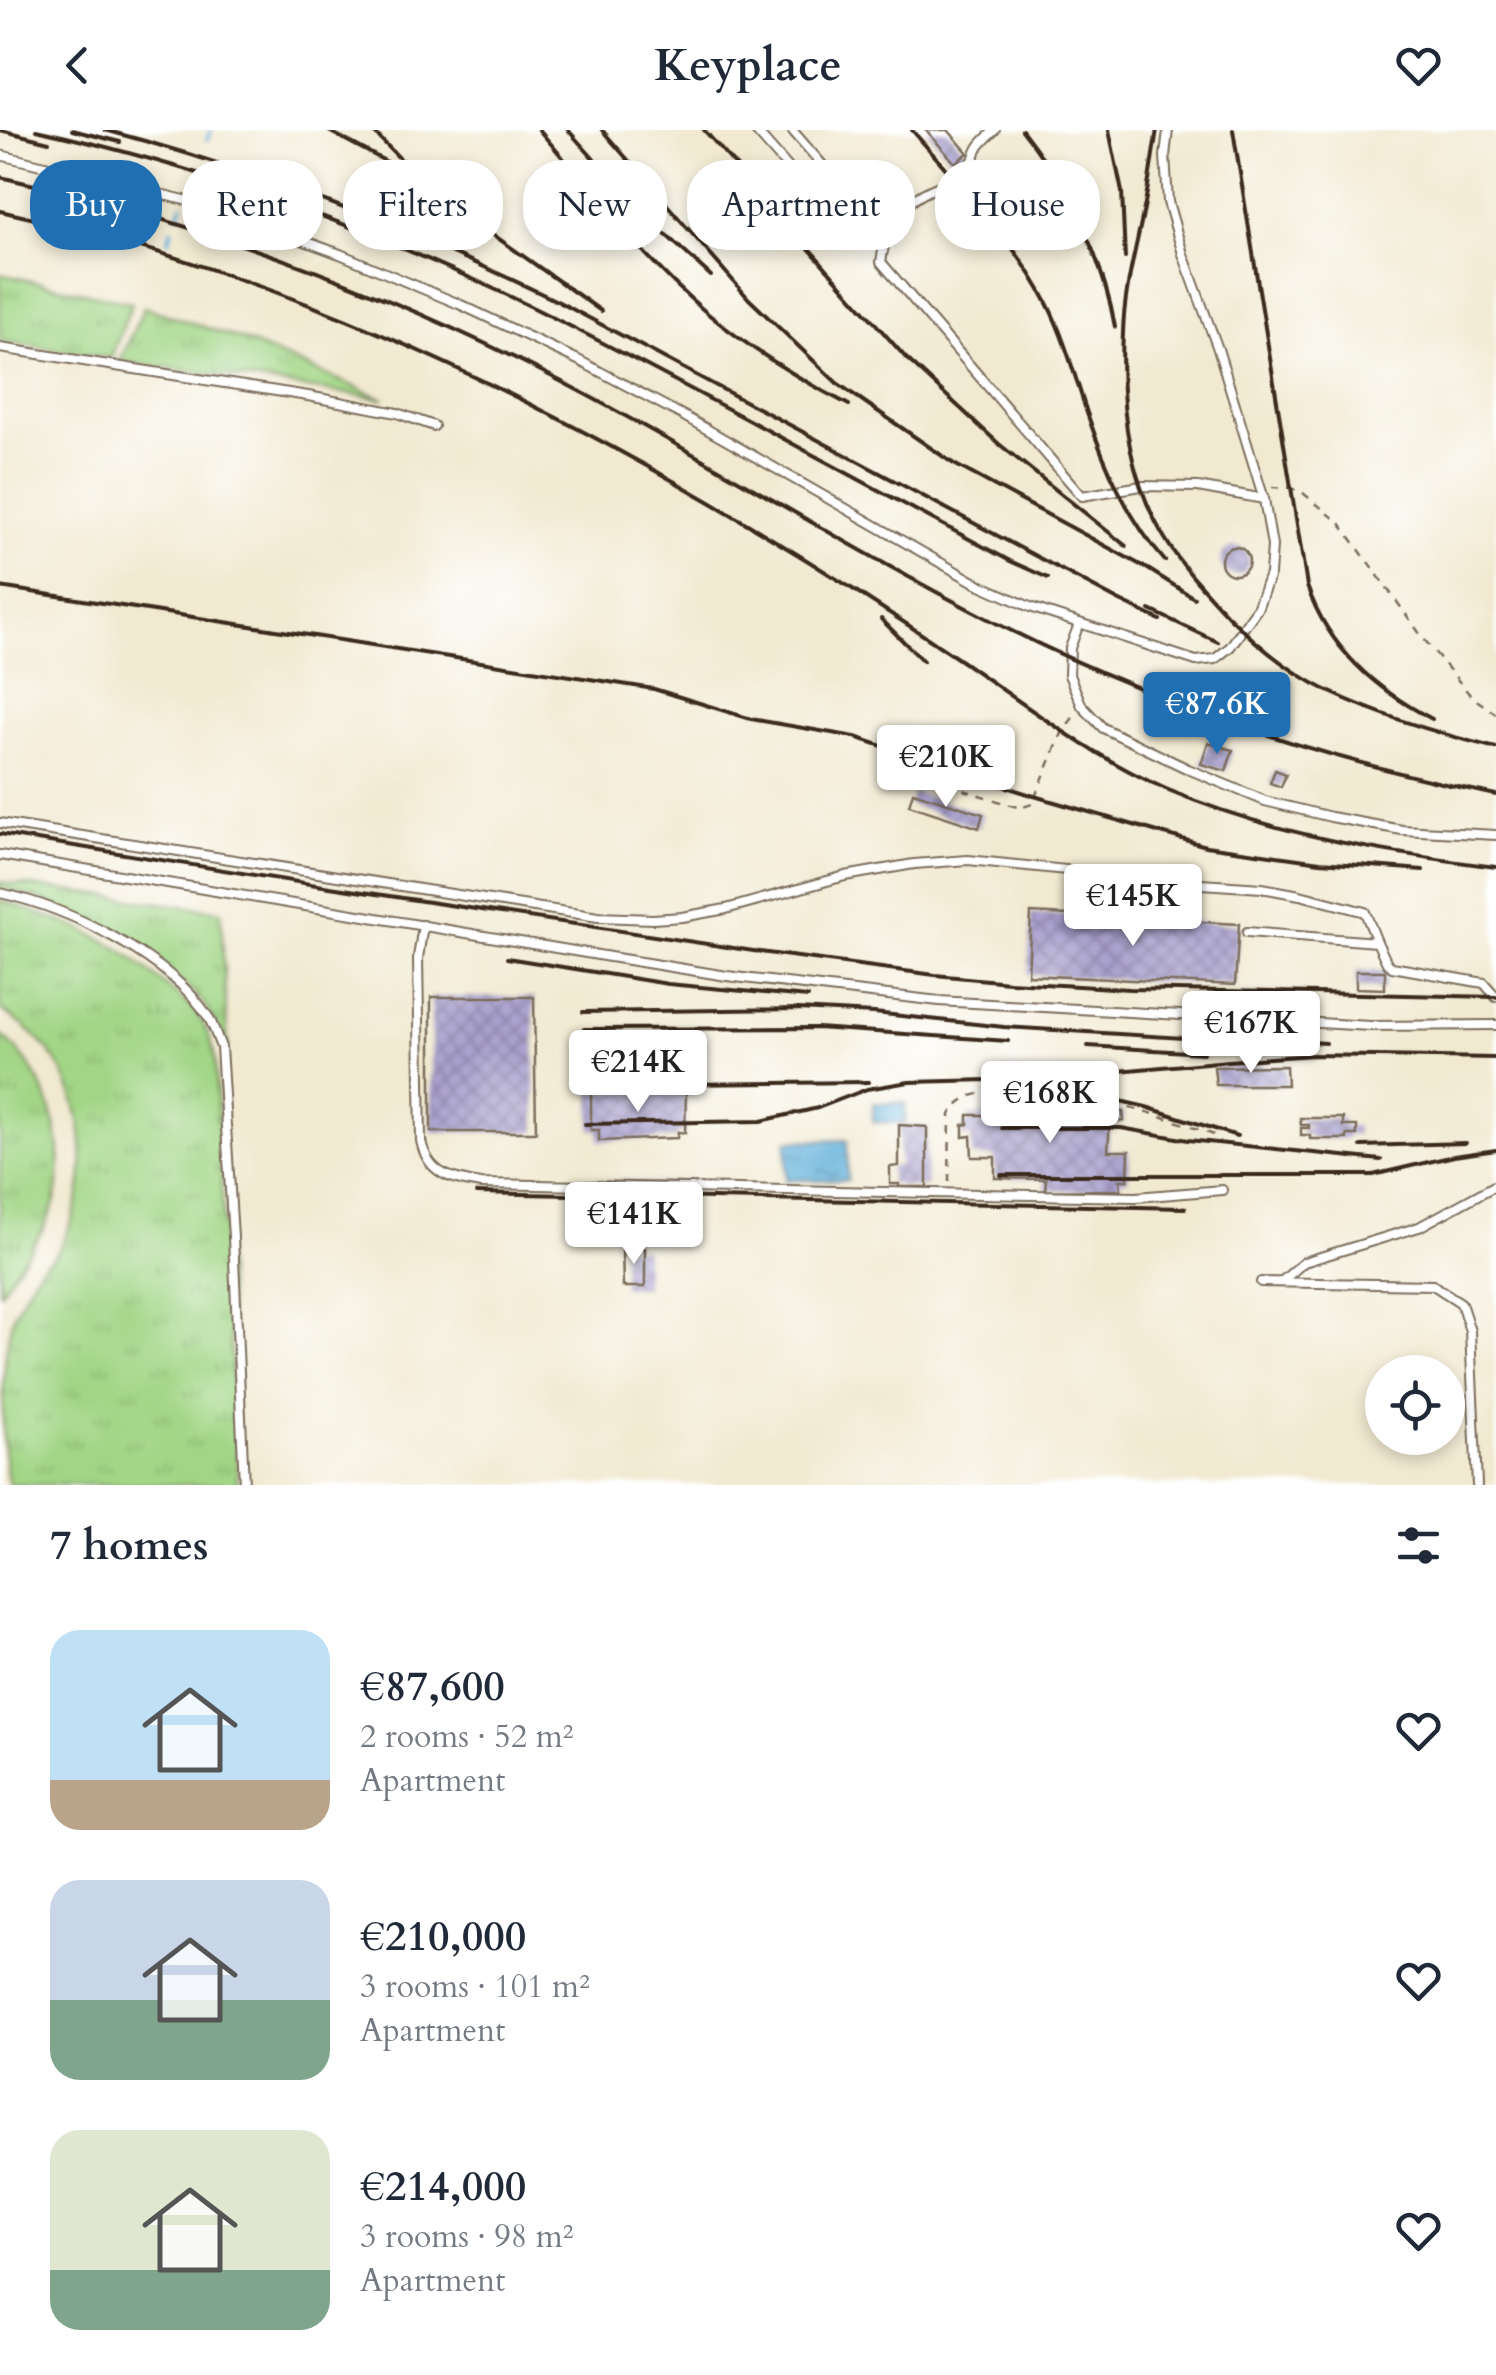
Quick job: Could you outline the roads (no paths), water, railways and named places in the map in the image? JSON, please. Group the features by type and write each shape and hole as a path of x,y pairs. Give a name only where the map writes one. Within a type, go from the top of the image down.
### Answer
{"lane":[{"path":"755,130 845,232 865,214 792,130"},
{"path":"994,130 958,182 924,192 907,203 890,225 881,262 1082,496 1141,486 1198,486 1264,499"},
{"path":"0,155 209,206 460,304 682,415 976,584 1079,624 1196,661 1214,659 1230,646 1257,610 1270,574 1272,546 1264,499 1168,202 1168,130"},
{"path":"0,348 308,396 397,413 434,426"},
{"path":"1079,624 1070,648 1070,675 1082,706 1104,728 1188,769 1265,800 1402,830 1496,836"},
{"path":"0,822 449,895 478,896 568,913 634,918 712,912 845,876 968,860 1076,871 1086,882 1262,888 1366,912 1392,967 1484,983 1496,997"},
{"path":"0,856 727,976 939,1001 1370,1026 1496,1026"},
{"path":"0,894 82,921 135,949 174,981 211,1021 220,1047 244,1485"},
{"path":"423,925 418,958 421,1141 424,1156 432,1167 460,1180 481,1184 1136,1197 1222,1190"},
{"path":"1247,932 1377,942"},
{"path":"1281,1282 1304,1262 1418,1227 1496,1185"},
{"path":"1260,1282 1434,1285 1461,1303 1470,1331 1477,1485"}],"water":[{"path":"873,1103 905,1103 905,1123 873,1122"},
{"path":"847,1140 848,1180 786,1180 787,1141"}],"waterway":[{"path":"207,140 211,130"},
{"path":"178,215 182,205"},
{"path":"168,241 172,230"}],"railway":[{"path":"0,130 49,142"},
{"path":"36,130 217,179 335,221 450,269 601,342 1048,578"},
{"path":"72,130 120,142"},
{"path":"105,130 280,184 393,227 504,276 1160,620"},
{"path":"327,130 400,169 601,311"},
{"path":"372,130 401,160"},
{"path":"539,130 640,248 707,313 775,363 849,405"},
{"path":"568,130 641,212 711,276"},
{"path":"602,130 749,299 837,383 954,464 1194,598"},
{"path":"704,130 906,358 999,444 1126,546"},
{"path":"912,130 985,214 1035,281 1060,331 1110,472 1140,528 1165,561"},
{"path":"1022,130 1081,223 1101,273 1115,327"},
{"path":"1109,130 1122,192 1125,258"},
{"path":"1157,130 1128,287 1122,360 1129,443 1155,521 1175,554 1227,615 1289,668 1370,709 1496,748"},
{"path":"1233,130 1307,586 1328,629 1356,665 1432,719"},
{"path":"0,177 207,234 341,282 473,338 594,399 931,589 1110,676 1300,745 1496,795"},
{"path":"0,211 121,241 239,279 367,329 495,387 620,451 767,536 908,625 1087,747 1166,789 1246,818 1328,840 1496,867"},
{"path":"0,587 654,689 751,719 855,737 1034,796 1206,846 1320,862 1423,870"},
{"path":"1150,610 1218,642"},
{"path":"881,619 923,661"},
{"path":"0,834 760,952 935,975 1130,989 1496,997"},
{"path":"507,958 668,984 808,997"},
{"path":"583,1012 798,1009 1004,1027 1326,1043"},
{"path":"584,1029 817,1028 1008,1041"},
{"path":"1088,1046 1203,1053"},
{"path":"585,1124 761,1121 818,1108 867,1089 909,1082 1030,1079 1314,1055 1496,1058"},
{"path":"584,1085 869,1082"},
{"path":"1046,1091 1090,1094 1146,1107 1237,1136"},
{"path":"1002,1128 1121,1128 1188,1140 1381,1160"},
{"path":"1361,1146 1466,1143"},
{"path":"1001,1175 1373,1175 1496,1150"},
{"path":"476,1193 1185,1208"}]}
